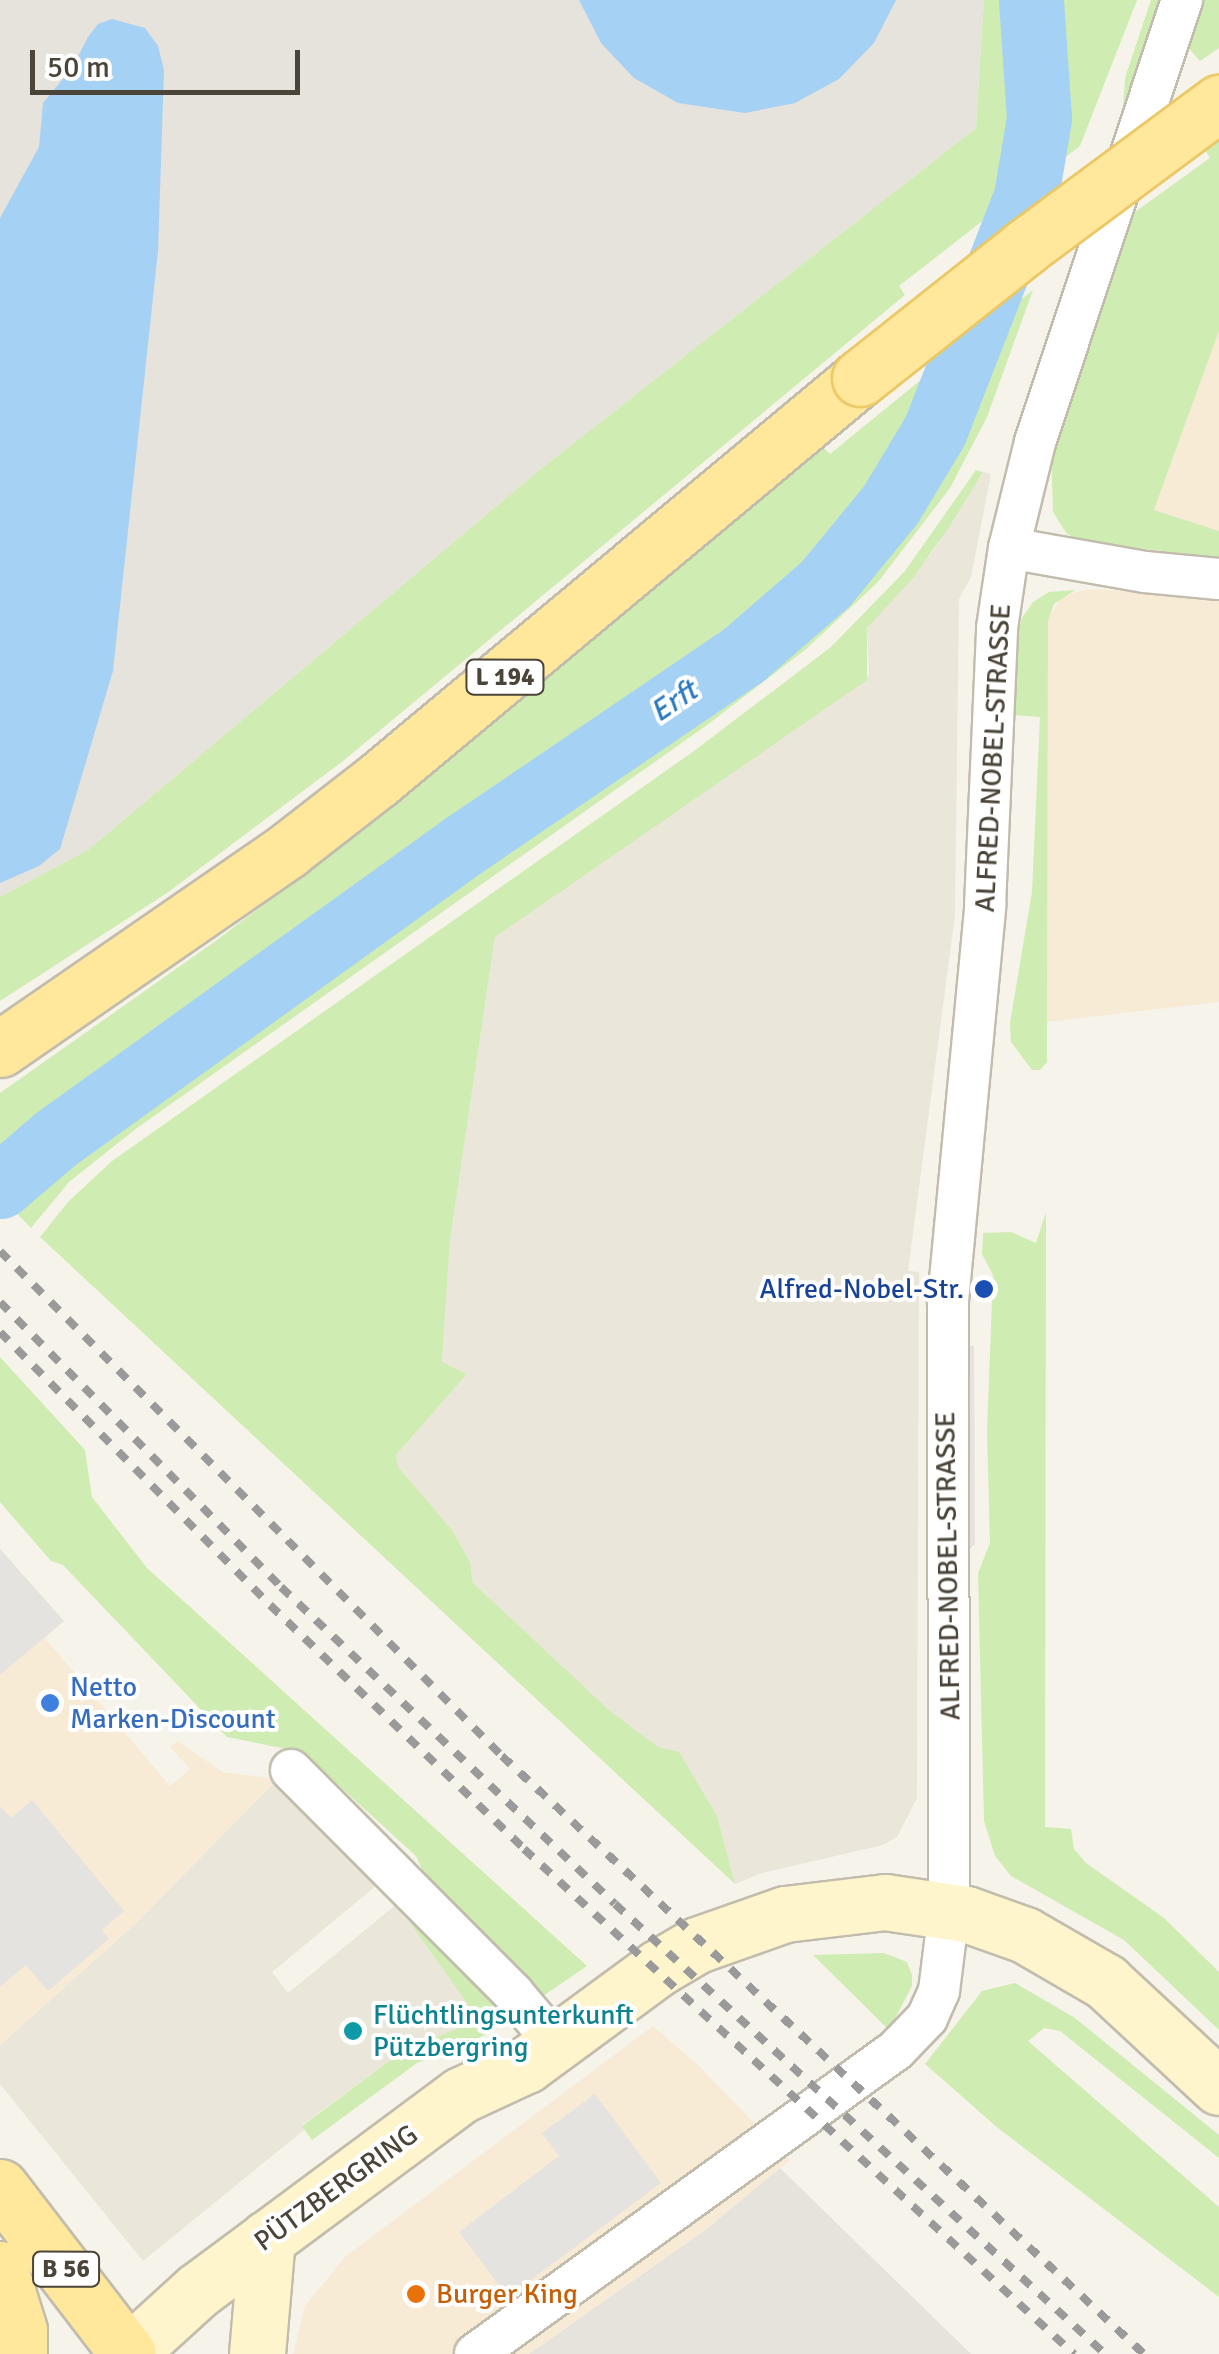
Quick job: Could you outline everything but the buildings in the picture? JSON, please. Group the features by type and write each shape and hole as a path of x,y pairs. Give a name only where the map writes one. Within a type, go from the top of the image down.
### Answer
{"main road":[{"name":"L 194","path":"0,1049 288,850 378,780 860,378 1056,223 1219,103"},
{"name":"PÜTZBERGRING","path":"130,2354 197,2290 461,2095 526,2064 658,1968 740,1928 785,1914 885,1902 949,1910 1025,1934 1079,1965 1134,2006 1219,2086"},
{"name":"B 56","path":"0,2187 130,2354"},
{"path":"258,2354 267,2238"},
{"name":"B 56","path":"0,2269 19,2330 19,2354"}],"street":[{"name":"ALFRED-NOBEL-STRASSE","path":"474,2354 909,2040 940,1991 949,1910 949,1288 982,956 993,684 1009,548 1050,396 1182,0"},
{"path":"1009,548 1145,572 1219,579"},
{"path":"291,1770 513,1993 556,2044"}],"shaded area":[{"path":"0,0 984,0 976,128 537,472 88,850 0,897"},
{"path":"1219,331 1219,531 1210,531 1154,511"},
{"path":"983,472 991,474 971,577 959,599 955,915 908,1271 919,1272 917,1798 897,1837 883,1845 762,1873 735,1884 717,1816 658,1747 609,1711 473,1583 470,1562 452,1530 397,1467 396,1455 467,1374 442,1363 450,1240 495,937 869,675 867,628 931,554"},
{"path":"1087,589 1219,596 1219,1002 1047,1022 1048,620 1061,597"},
{"path":"966,1345 974,1346 975,1544 964,1554"},
{"name":"Netto Marken-Discount","path":"0,1549 64,1621 45,1638 170,1786 190,1769 170,1747 177,1741 223,1772 278,1779 135,1924 0,2045"},
{"path":"0,1549 64,1621 0,1675"},
{"path":"278,1779 383,1880 272,1972 288,1993 397,1904 480,2020 419,2044 388,2062 302,2125 304,2130 143,2261 0,2084 0,2045 135,1924"},
{"path":"32,1800 124,1911 102,1930 109,1939 48,1991 26,1965 0,1987 0,1806 11,1818"},
{"path":"653,2026 697,2064 790,2160 708,2228 529,2354 293,2354 305,2306 345,2257"},
{"path":"595,2094 661,2183 508,2297 459,2232 559,2156 542,2133"},
{"path":"780,2168 971,2354 529,2354 708,2228"}],"green space":[{"path":"984,0 1019,0 1024,125 1019,167 1008,201 899,286 905,295 343,761 167,893 0,1001 0,897 88,850 537,472 976,128"},
{"path":"1041,0 1137,0 1080,146 1045,173 1054,101"},
{"path":"1151,0 1165,0 1127,112 1123,110 1125,78"},
{"path":"1201,0 1219,0 1219,48 1200,61 1186,45"},
{"path":"1219,138 1219,331 1154,510 1219,531 1219,558 1080,541 1066,533 1053,512 1051,449 1128,217 1210,158 1204,148"},
{"path":"1033,290 987,417 950,488 878,582 805,650 707,725 137,1128 69,1182 31,1228 5,1201 109,1118 191,1064 478,854 669,725 825,605 852,577 929,477 946,445 980,332"},
{"path":"955,352 916,453 836,561 776,618 706,672 519,794 29,1142 0,1168 0,1093 217,940 392,807 823,447 830,454"},
{"path":"976,470 983,472 949,527 913,578 867,628 867,680 495,937 450,1240 442,1362 467,1374 396,1455 398,1467 452,1530 470,1562 473,1583 610,1711 658,1747 679,1752 717,1816 735,1884 40,1237 68,1202 112,1161 694,751 831,647 905,571"},
{"path":"1075,590 1054,604 1048,621 1047,1062 1040,1070 1032,1070 1011,1042 1010,1023 1032,892 1040,717 1012,715 1017,637 1022,618 1033,602 1049,592"},
{"path":"1046,1212 1045,1827 1071,1829 1074,1849 1086,1863 1164,1918 1219,1972 1219,2030 1124,1940 1011,1876 995,1856 984,1821 978,1573 990,1543 987,1431 993,1275 982,1254 983,1233 1011,1232 1036,1243"},
{"path":"0,1357 85,1450 92,1497 147,1568 587,1966 540,1998 427,1880 416,1856 302,1752 227,1737 63,1565 51,1561 0,1502"},
{"path":"402,1900 503,2013 504,2024 470,2043 417,2063 312,2140 302,2126 388,2062 419,2044 479,2020 397,1904"},
{"path":"884,1953 907,1962 912,1975 912,1986 889,2030 813,1955"},
{"path":"1015,1983 1075,2018 1219,2135 1219,2158 1060,2031 1044,2028 1028,2041 1219,2207 1219,2297 998,2128 925,2064 982,1991"}],"water":[{"path":"579,0 896,0 874,43 839,79 795,103 745,113 678,103 634,78 601,43"},
{"path":"112,19 145,28 158,46 164,70 158,251 113,671 60,849 39,866 0,883 0,218 39,147 43,103 72,68 98,24"}],"waterway":[{"name":"Erft","path":"0,1186 55,1139 462,846 743,655 825,584 890,505 935,430 1026,196 1039,118 1031,0"}],"railway":[{"path":"0,1251 502,1756 1144,2354"},
{"path":"0,1302 281,1587 615,1904 1105,2354"},
{"path":"0,1332 270,1605 524,1849 1074,2354"}],"place":[{"name":"Alfred-Nobel-Str.","path":"984,1289"},
{"name":"Netto Marken-Discount","path":"50,1703"},
{"name":"Flüchtlingsunterkunft Pützbergring","path":"353,2031"},
{"name":"Burger King","path":"416,2294"}]}
